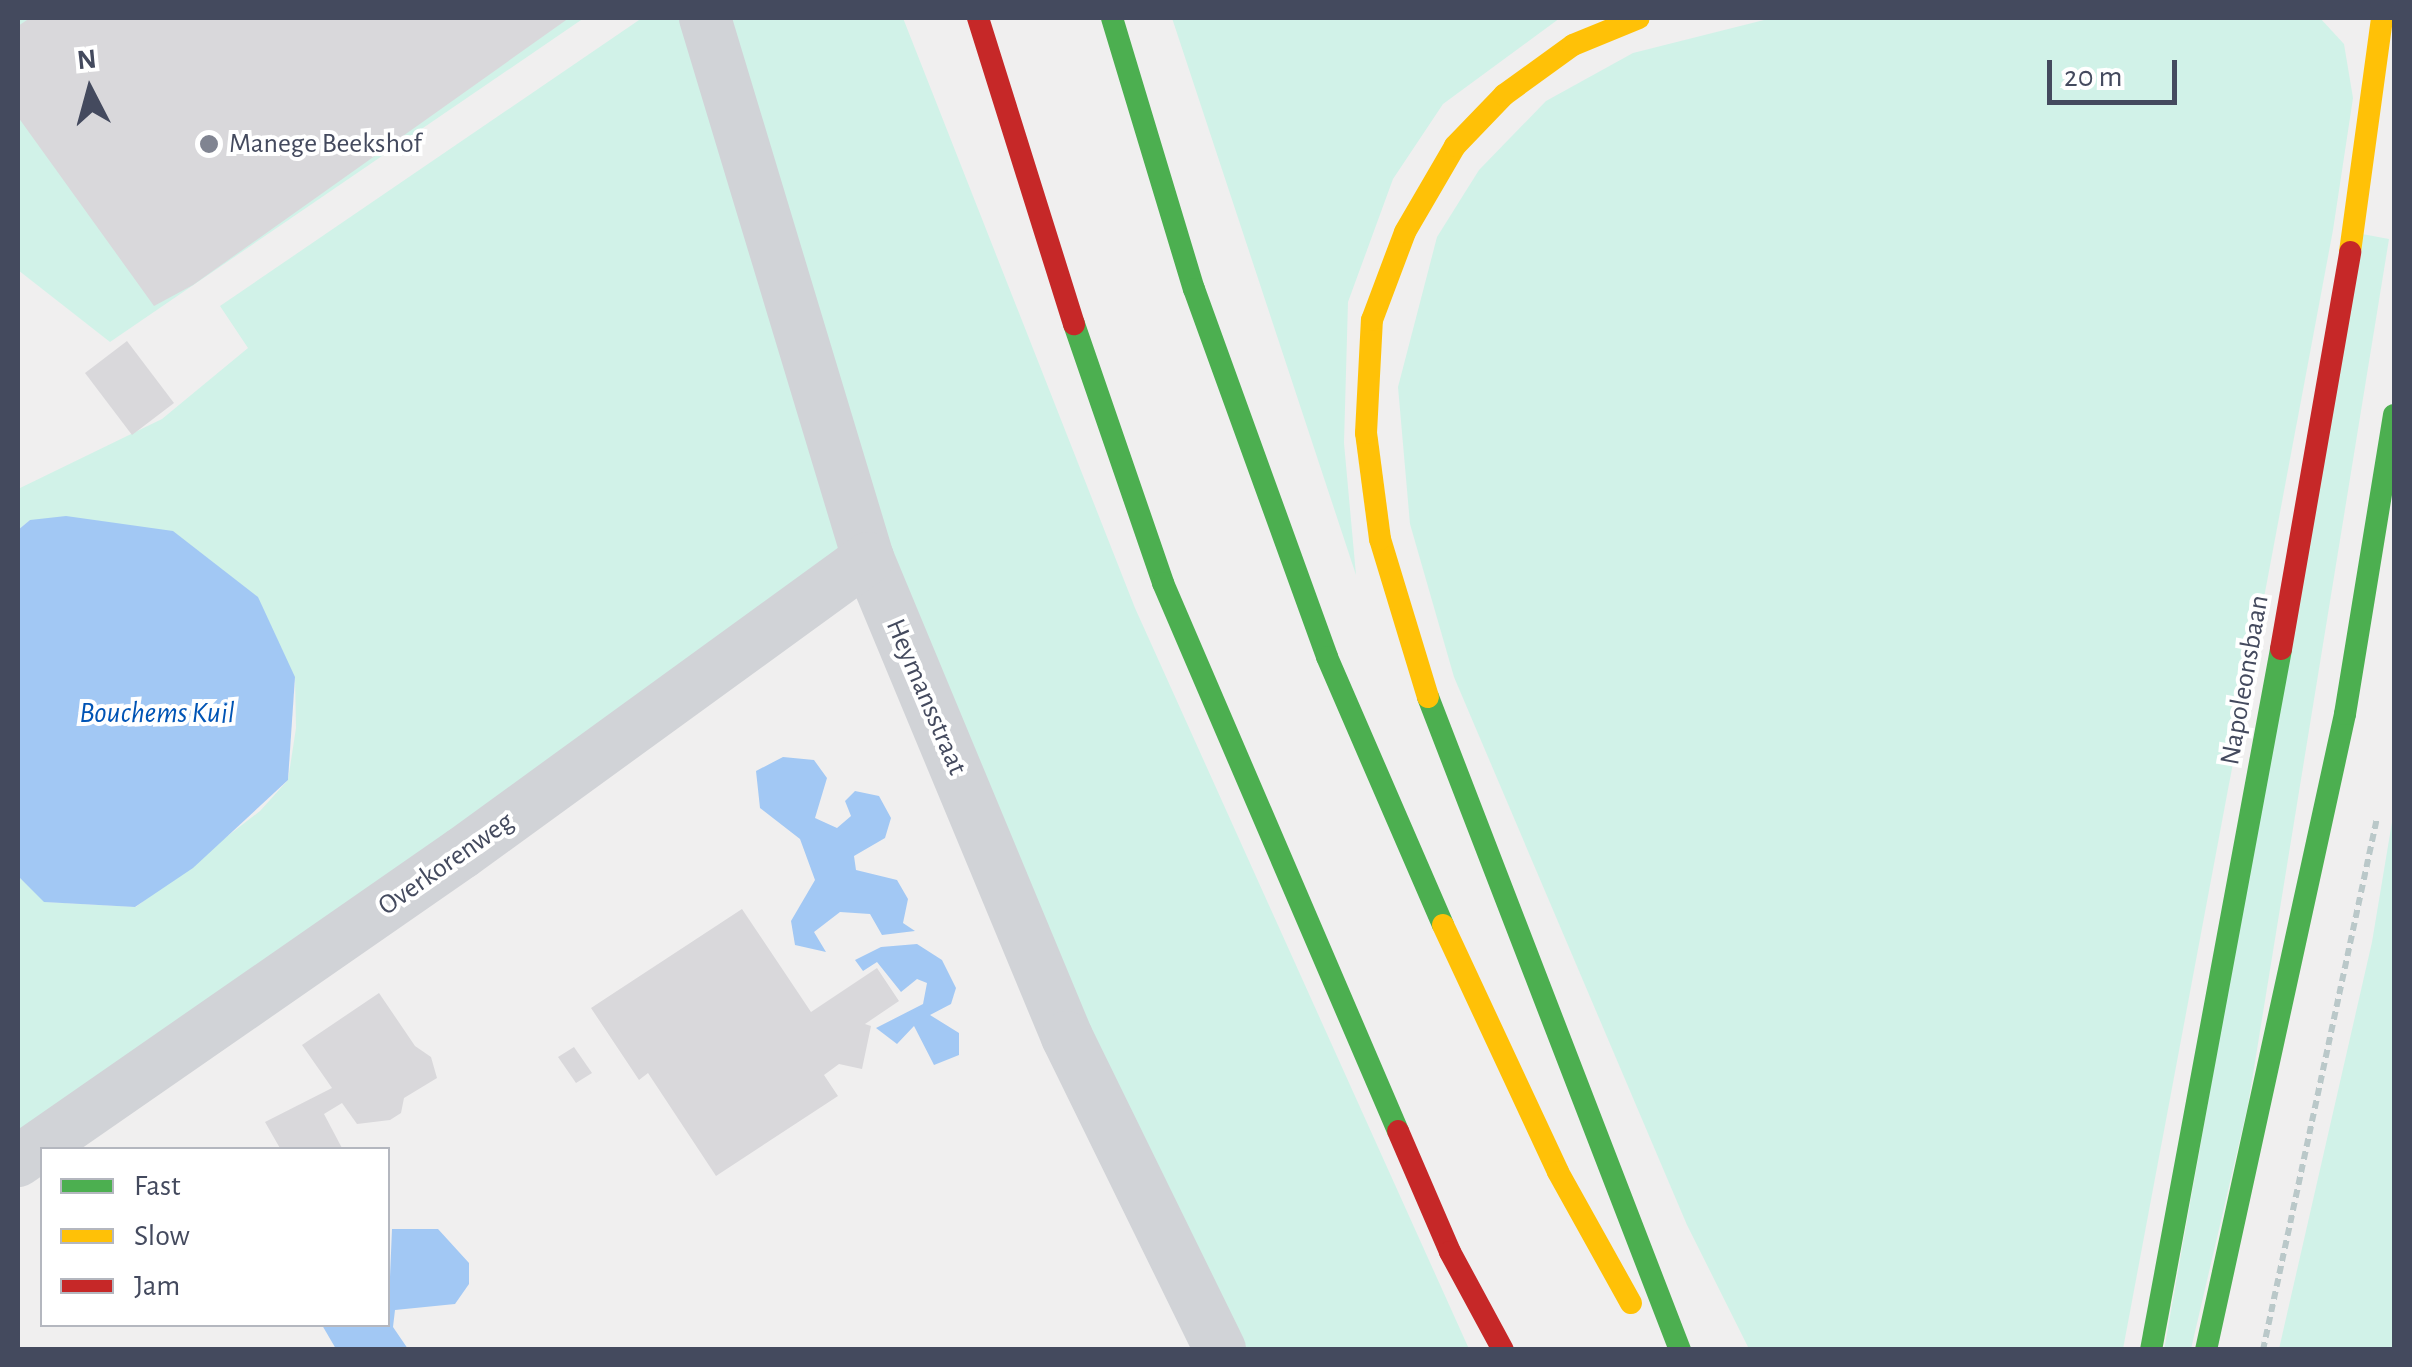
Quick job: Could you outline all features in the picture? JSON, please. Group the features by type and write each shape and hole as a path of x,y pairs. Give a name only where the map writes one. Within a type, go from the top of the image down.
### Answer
{"main road":[{"path":"978,18 1009,134 1163,582 1450,1252 1502,1350"},
{"path":"1112,18 1194,289 1328,657 1478,1006 1558,1172 1657,1350"},
{"path":"1640,18 1574,45 1504,95 1455,146 1405,232 1372,320 1366,432 1380,538 1406,640 1680,1350"},
{"name":"Napoleonsbaan","path":"2151,1350 2274,695 2382,18"},
{"path":"2206,1350 2345,714 2394,415"}],"street":[{"name":"Heymansstraat","path":"705,18 868,558 1068,1037 1220,1350"},
{"name":"Overkorenweg","path":"18,1160 462,854 868,558"}],"path":[{"path":"2263,1350 2380,800"}],"green space":[{"name":"Manege Beekshof","path":"18,18 584,18 110,342 18,270"},
{"path":"642,18 685,18 845,532 832,565 18,1134 18,876 45,902 136,907 260,811 288,780 296,728 295,677 30,520 18,530 18,489 162,419 248,348 220,306"},
{"path":"731,18 903,18 1135,608 1469,1349 1239,1349 1081,1020 886,545"},
{"path":"1172,18 1560,18 1443,104 1393,179 1348,302 1344,443 1356,575"},
{"path":"1772,18 2320,18 2344,44 2353,98 2333,230 2123,1349 1749,1349 1687,1225 1454,677 1410,524 1398,387 1437,237 1479,170 1546,101 1633,53"},
{"path":"2362,234 2389,239 2248,1105 2191,1349 2164,1350"},
{"path":"2394,810 2394,1349 2279,1349 2372,942"}],"water":[{"name":"Bouchems Kuil","path":"66,516 173,531 258,597 295,677 288,780 193,868 135,907 44,902 18,876 18,530 30,520"},
{"path":"783,757 814,760 827,778 815,818 837,828 851,816 845,801 855,791 879,796 891,818 885,838 854,856 856,870 897,880 908,899 903,923 915,931 882,935 870,914 840,912 814,932 826,952 795,945 791,921 815,880 800,839 760,808 756,771"},
{"path":"917,944 942,960 956,988 951,1004 930,1015 959,1033 959,1055 934,1065 914,1026 897,1044 876,1028 923,1004 927,983 917,979 901,992 877,962 863,971 855,960 881,947"},
{"path":"392,1229 438,1229 469,1263 469,1284 455,1304 395,1310 393,1327 408,1349 336,1349 323,1327 390,1327"}],"building":[{"name":"Manege Beekshof","path":"30,18 569,18 193,285 154,306 18,117 18,26"},
{"path":"127,341 174,403 132,435 85,373"},
{"path":"742,909 811,1012 877,968 899,1001 865,1024 871,1026 862,1069 839,1064 824,1075 838,1096 716,1176 648,1073 639,1080 591,1008"},
{"path":"379,993 415,1046 431,1057 437,1078 404,1098 401,1113 390,1120 357,1124 342,1103 324,1114 341,1147 279,1147 265,1122 332,1088 302,1045"},
{"path":"574,1047 592,1073 576,1083 558,1057"}],"traffic: fast":[{"path":"1112,18 1194,289 1327,657 1443,925"},
{"path":"1074,324 1163,583 1398,1131"},
{"path":"2206,1350 2345,714 2394,415"},
{"path":"2151,1350 2281,649"},
{"path":"1428,697 1680,1350"}],"traffic: slow":[{"path":"1428,697 1380,539 1366,433 1372,320 1405,232 1455,146 1504,95 1573,45 1639,18"},
{"path":"2350,252 2382,18"},
{"path":"1443,925 1558,1172 1631,1303"}],"traffic: jam":[{"path":"978,18 1074,324"},
{"path":"2281,649 2350,252"},
{"path":"1398,1131 1450,1252 1503,1350"}],"place":[{"name":"Manege Beekshof","path":"209,144"}]}
